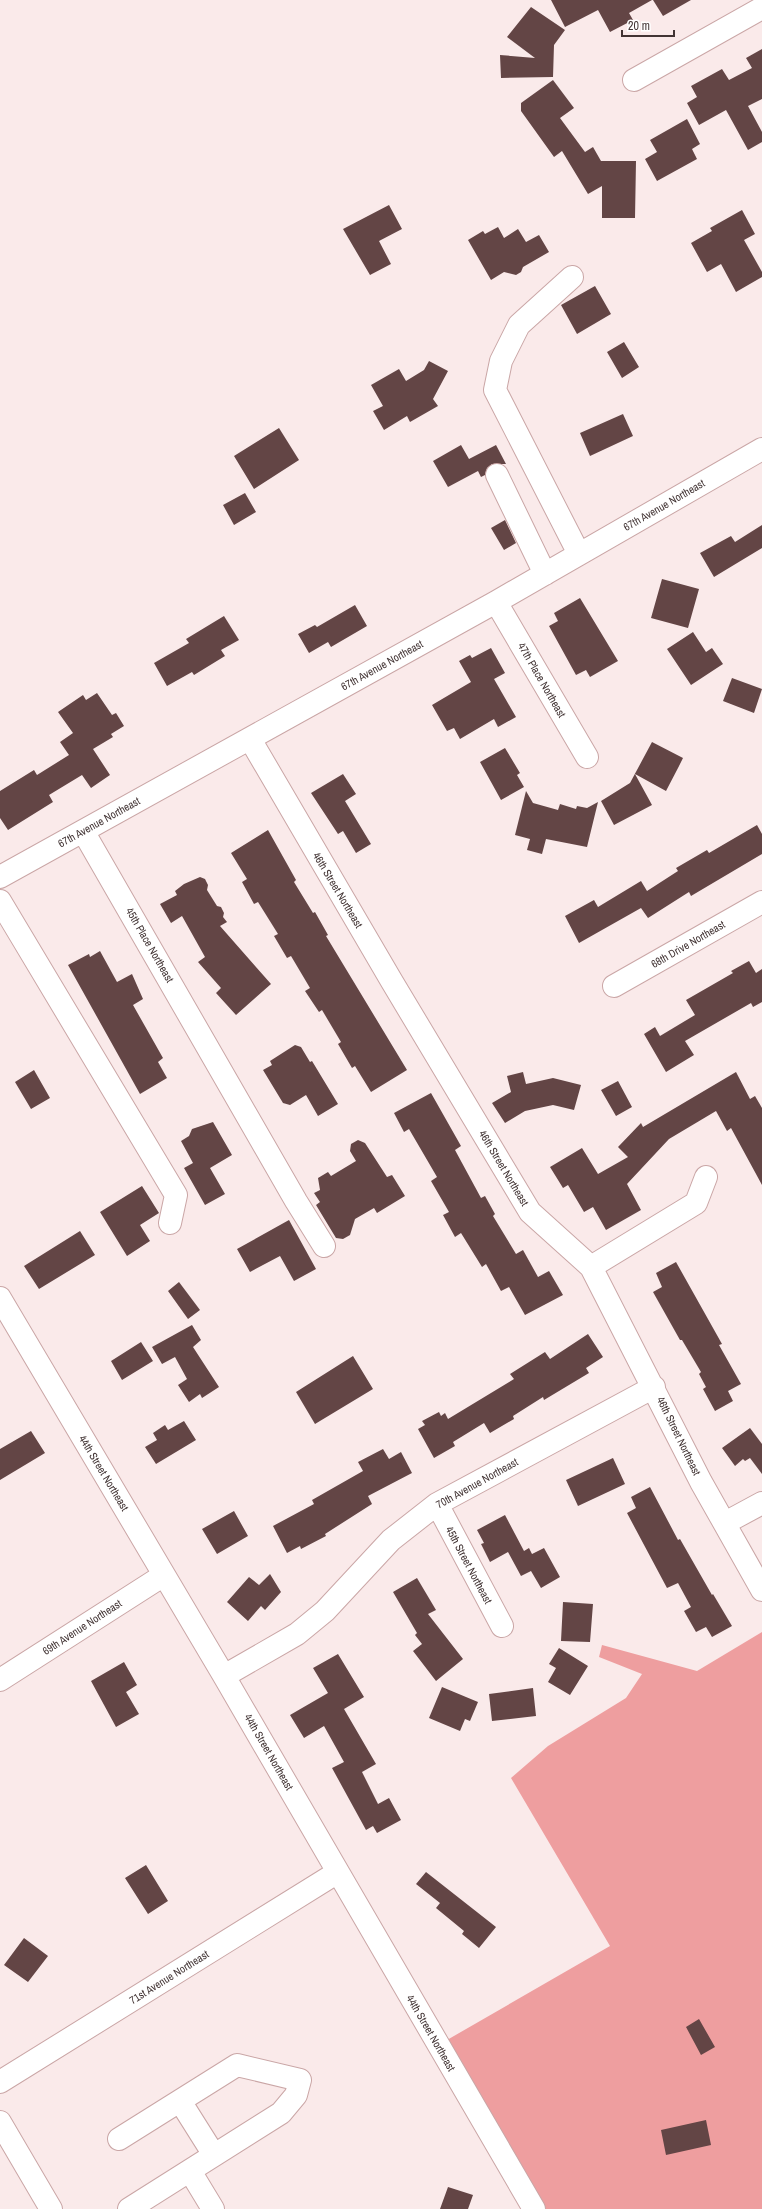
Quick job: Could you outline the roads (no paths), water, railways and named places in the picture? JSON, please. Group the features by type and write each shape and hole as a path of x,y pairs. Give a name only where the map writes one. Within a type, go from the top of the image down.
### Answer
{"street":[{"path":"634,80 762,8"},
{"path":"572,277 519,325 501,361 495,390 579,554"},
{"name":"67th Avenue Northeast","path":"0,877 496,602 762,449"},
{"path":"498,475 545,574"},
{"name":"47th Place Northeast","path":"496,602 587,758"},
{"name":"46th Street Northeast","path":"250,739 387,974 530,1212 591,1268 654,1387 701,1482 762,1590"},
{"name":"45th Place Northeast","path":"83,831 216,1059 296,1201 324,1246"},
{"path":"0,901 176,1195 170,1223"},
{"name":"68th Drive Northeast","path":"614,986 762,902"},
{"path":"591,1268 696,1203 706,1177"},
{"name":"44th Street Northeast","path":"0,1298 224,1676 534,2209"},
{"name":"70th Avenue Northeast","path":"224,1676 297,1634 325,1611 391,1540 437,1504 654,1387"},
{"path":"725,1523 762,1502"},
{"name":"45th Street Northeast","path":"437,1504 502,1626"},
{"name":"69th Avenue Northeast","path":"0,1680 164,1575"},
{"name":"71st Avenue Northeast","path":"0,2082 338,1872"},
{"path":"119,2139 237,2065 300,2080 296,2095 281,2113 129,2209"},
{"path":"180,2101 214,2155"},
{"path":"0,2122 51,2209"},
{"path":"190,2171 213,2209"}]}
